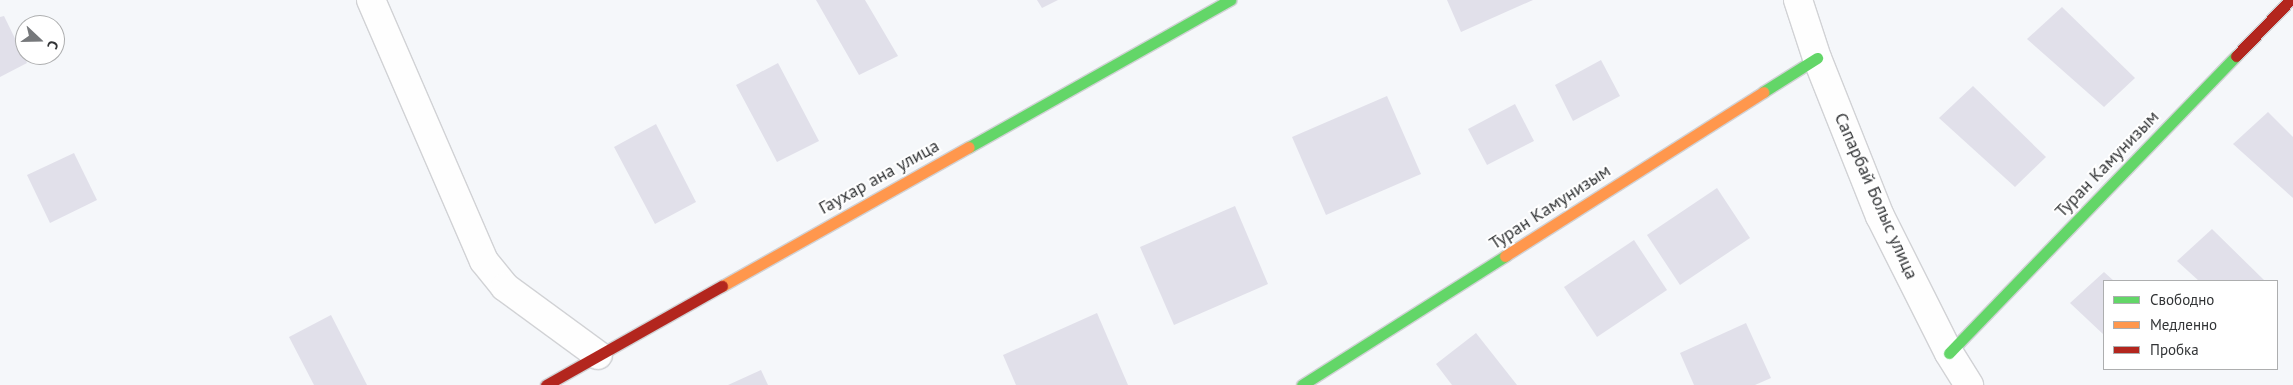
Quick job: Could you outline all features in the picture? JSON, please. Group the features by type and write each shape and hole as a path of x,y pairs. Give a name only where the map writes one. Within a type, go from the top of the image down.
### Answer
{"street":[{"path":"371,0 484,261 504,287 598,355"},
{"name":"Гаухар ана улица","path":"546,385 1230,0"},
{"name":"Сапарбай Болыс улица","path":"1798,0 1817,58 1880,216 1949,353 1969,385"},
{"name":"Туран Камунизым","path":"1949,353 2290,0"},
{"name":"Туран Камунизым","path":"1302,385 1817,58"}],"building":[{"path":"816,0 865,0 898,56 859,75"},
{"path":"1037,0 1058,0 1042,8"},
{"path":"1447,0 1533,0 1461,32"},
{"path":"2062,7 2135,78 2104,107 2027,39"},
{"path":"4,16 15,38 15,65 23,65 0,77 0,17"},
{"path":"1601,60 1620,96 1573,121 1555,85"},
{"path":"778,63 819,141 777,162 736,85"},
{"path":"1973,86 2046,157 2015,187 1939,118"},
{"path":"1387,96 1421,174 1326,215 1292,137"},
{"path":"1515,104 1534,141 1487,165 1468,129"},
{"path":"2268,112 2293,137 2293,198 2233,144"},
{"path":"656,124 696,202 655,224 614,147"},
{"path":"74,153 97,200 50,223 27,175"},
{"path":"1717,188 1750,238 1680,285 1647,235"},
{"path":"1235,206 1268,284 1174,325 1140,247"},
{"path":"2212,229 2264,280 2198,280 2177,261"},
{"path":"1634,240 1667,290 1597,337 1564,287"},
{"path":"2104,272 2113,280 2103,280 2103,334 2070,303"},
{"path":"1097,313 1128,385 1016,385 1003,355"},
{"path":"331,315 367,385 314,385 289,337"},
{"path":"1746,323 1771,378 1755,385 1694,385 1680,353"},
{"path":"1476,333 1517,385 1452,385 1436,364"},
{"path":"761,370 768,385 728,385"}],"traffic: fast":[{"path":"969,147 1230,0"},
{"path":"1949,353 2236,56"},
{"path":"1763,92 1817,58"},
{"path":"1302,385 1505,256"}],"traffic: slow":[{"path":"1505,256 1763,92"},
{"path":"722,286 969,147"}],"traffic: jam":[{"path":"2236,56 2290,0"},
{"path":"546,385 722,286"}]}
